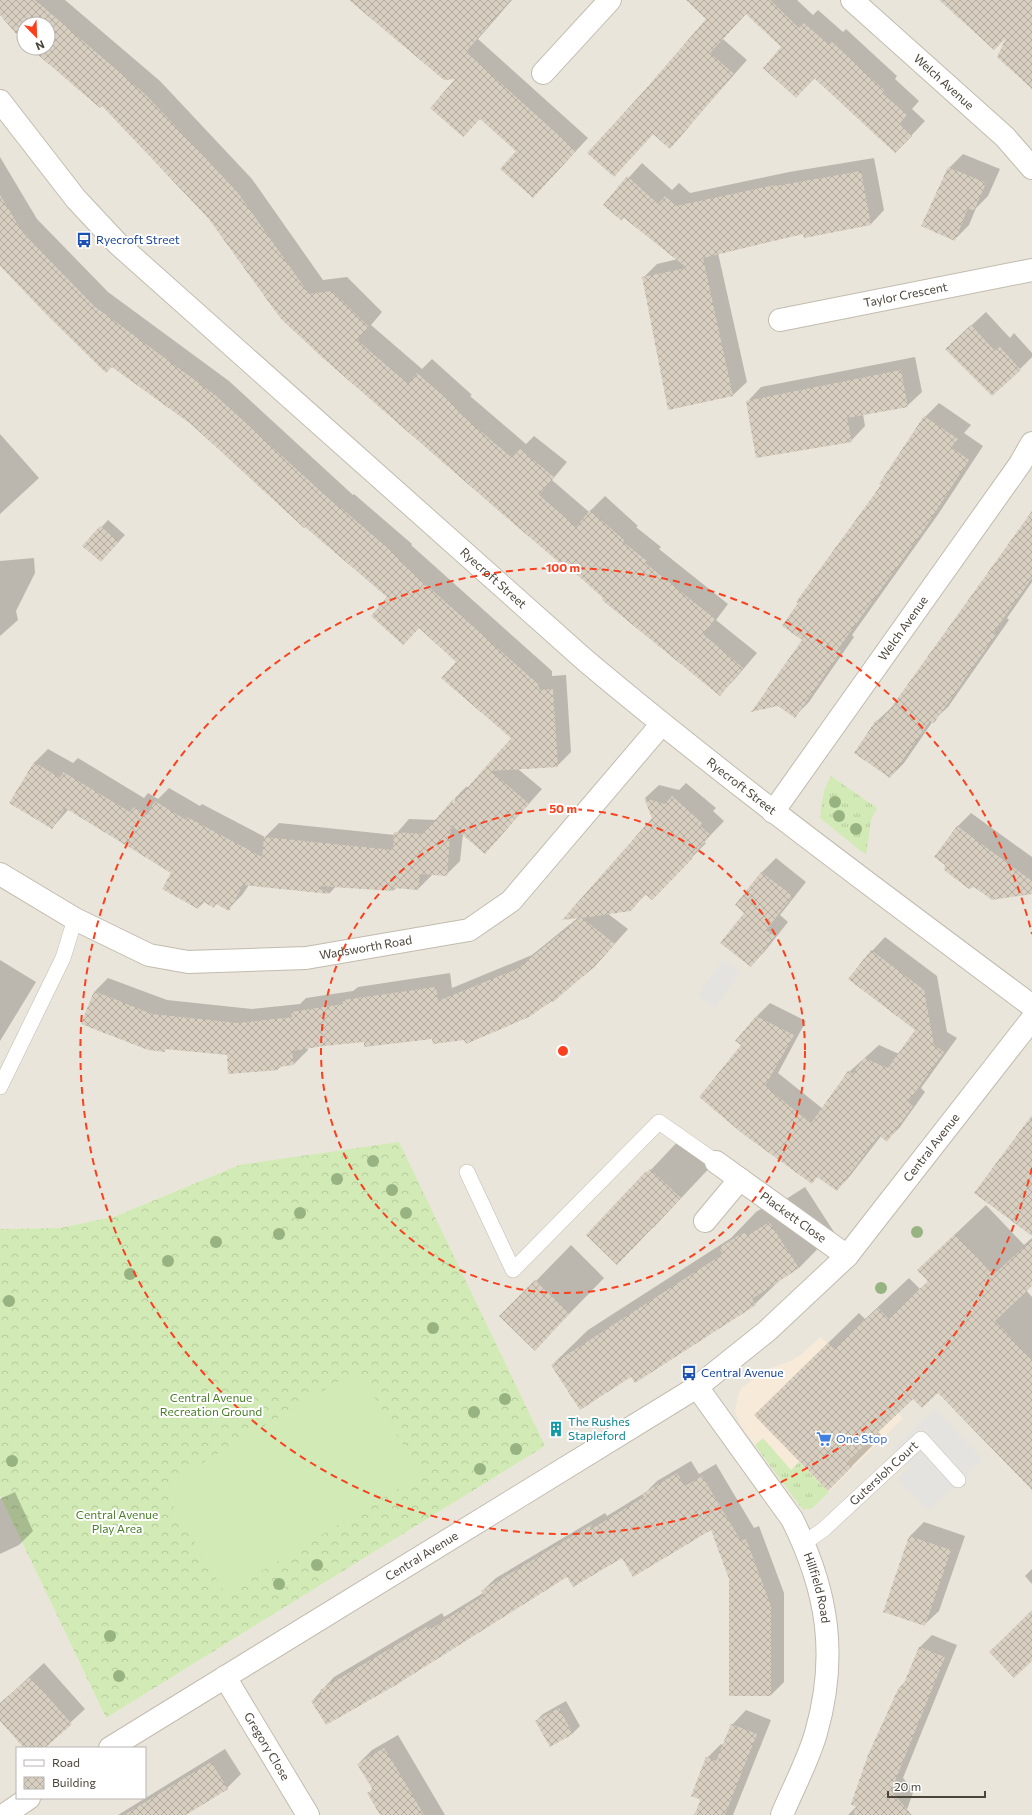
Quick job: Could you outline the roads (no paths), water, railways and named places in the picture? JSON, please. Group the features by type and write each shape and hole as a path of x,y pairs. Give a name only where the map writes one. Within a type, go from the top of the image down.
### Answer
{"street":[{"path":"543,73 610,0"},
{"name":"Welch Avenue","path":"852,0 1004,137 1032,168"},
{"name":"Ryecroft Street","path":"0,101 76,199 118,244 574,651 661,725 773,812 1032,1006"},
{"name":"Taylor Crescent","path":"780,320 1032,270"},
{"name":"Welch Avenue","path":"773,812 1020,464 1032,443"},
{"name":"Wadsworth Road","path":"0,874 75,919 149,955 188,962 306,958 469,930 511,901 661,725"},
{"name":"Central Avenue","path":"112,1747 697,1387 767,1331 847,1256 1032,1019"},
{"name":"Plackett Close","path":"716,1162 847,1256"},
{"path":"705,1222 740,1178"},
{"name":"Hillfield Road","path":"697,1387 792,1519 804,1543 816,1574 821,1599 827,1637 828,1677 815,1734 782,1815"},
{"name":"Gregory Close","path":"225,1677 308,1815"},
{"path":"4,1815 28,1799"}],"lane":[{"path":"0,1086 62,958 75,919"},
{"path":"466,1172 513,1270 659,1122 716,1162"},
{"name":"Gutersloh Court","path":"804,1543 824,1529 921,1439 958,1480"}],"place":[{"name":"Ryecroft Street","path":"84,240"},
{"name":"Central Avenue","path":"689,1373"},
{"name":"The Rushes Stapleford","path":"556,1429"},
{"name":"One Stop","path":"824,1439"}],"park label":[{"name":"Central Avenue Recreation Ground","path":"211,1405"},
{"name":"Central Avenue Play Area","path":"117,1522"}]}
